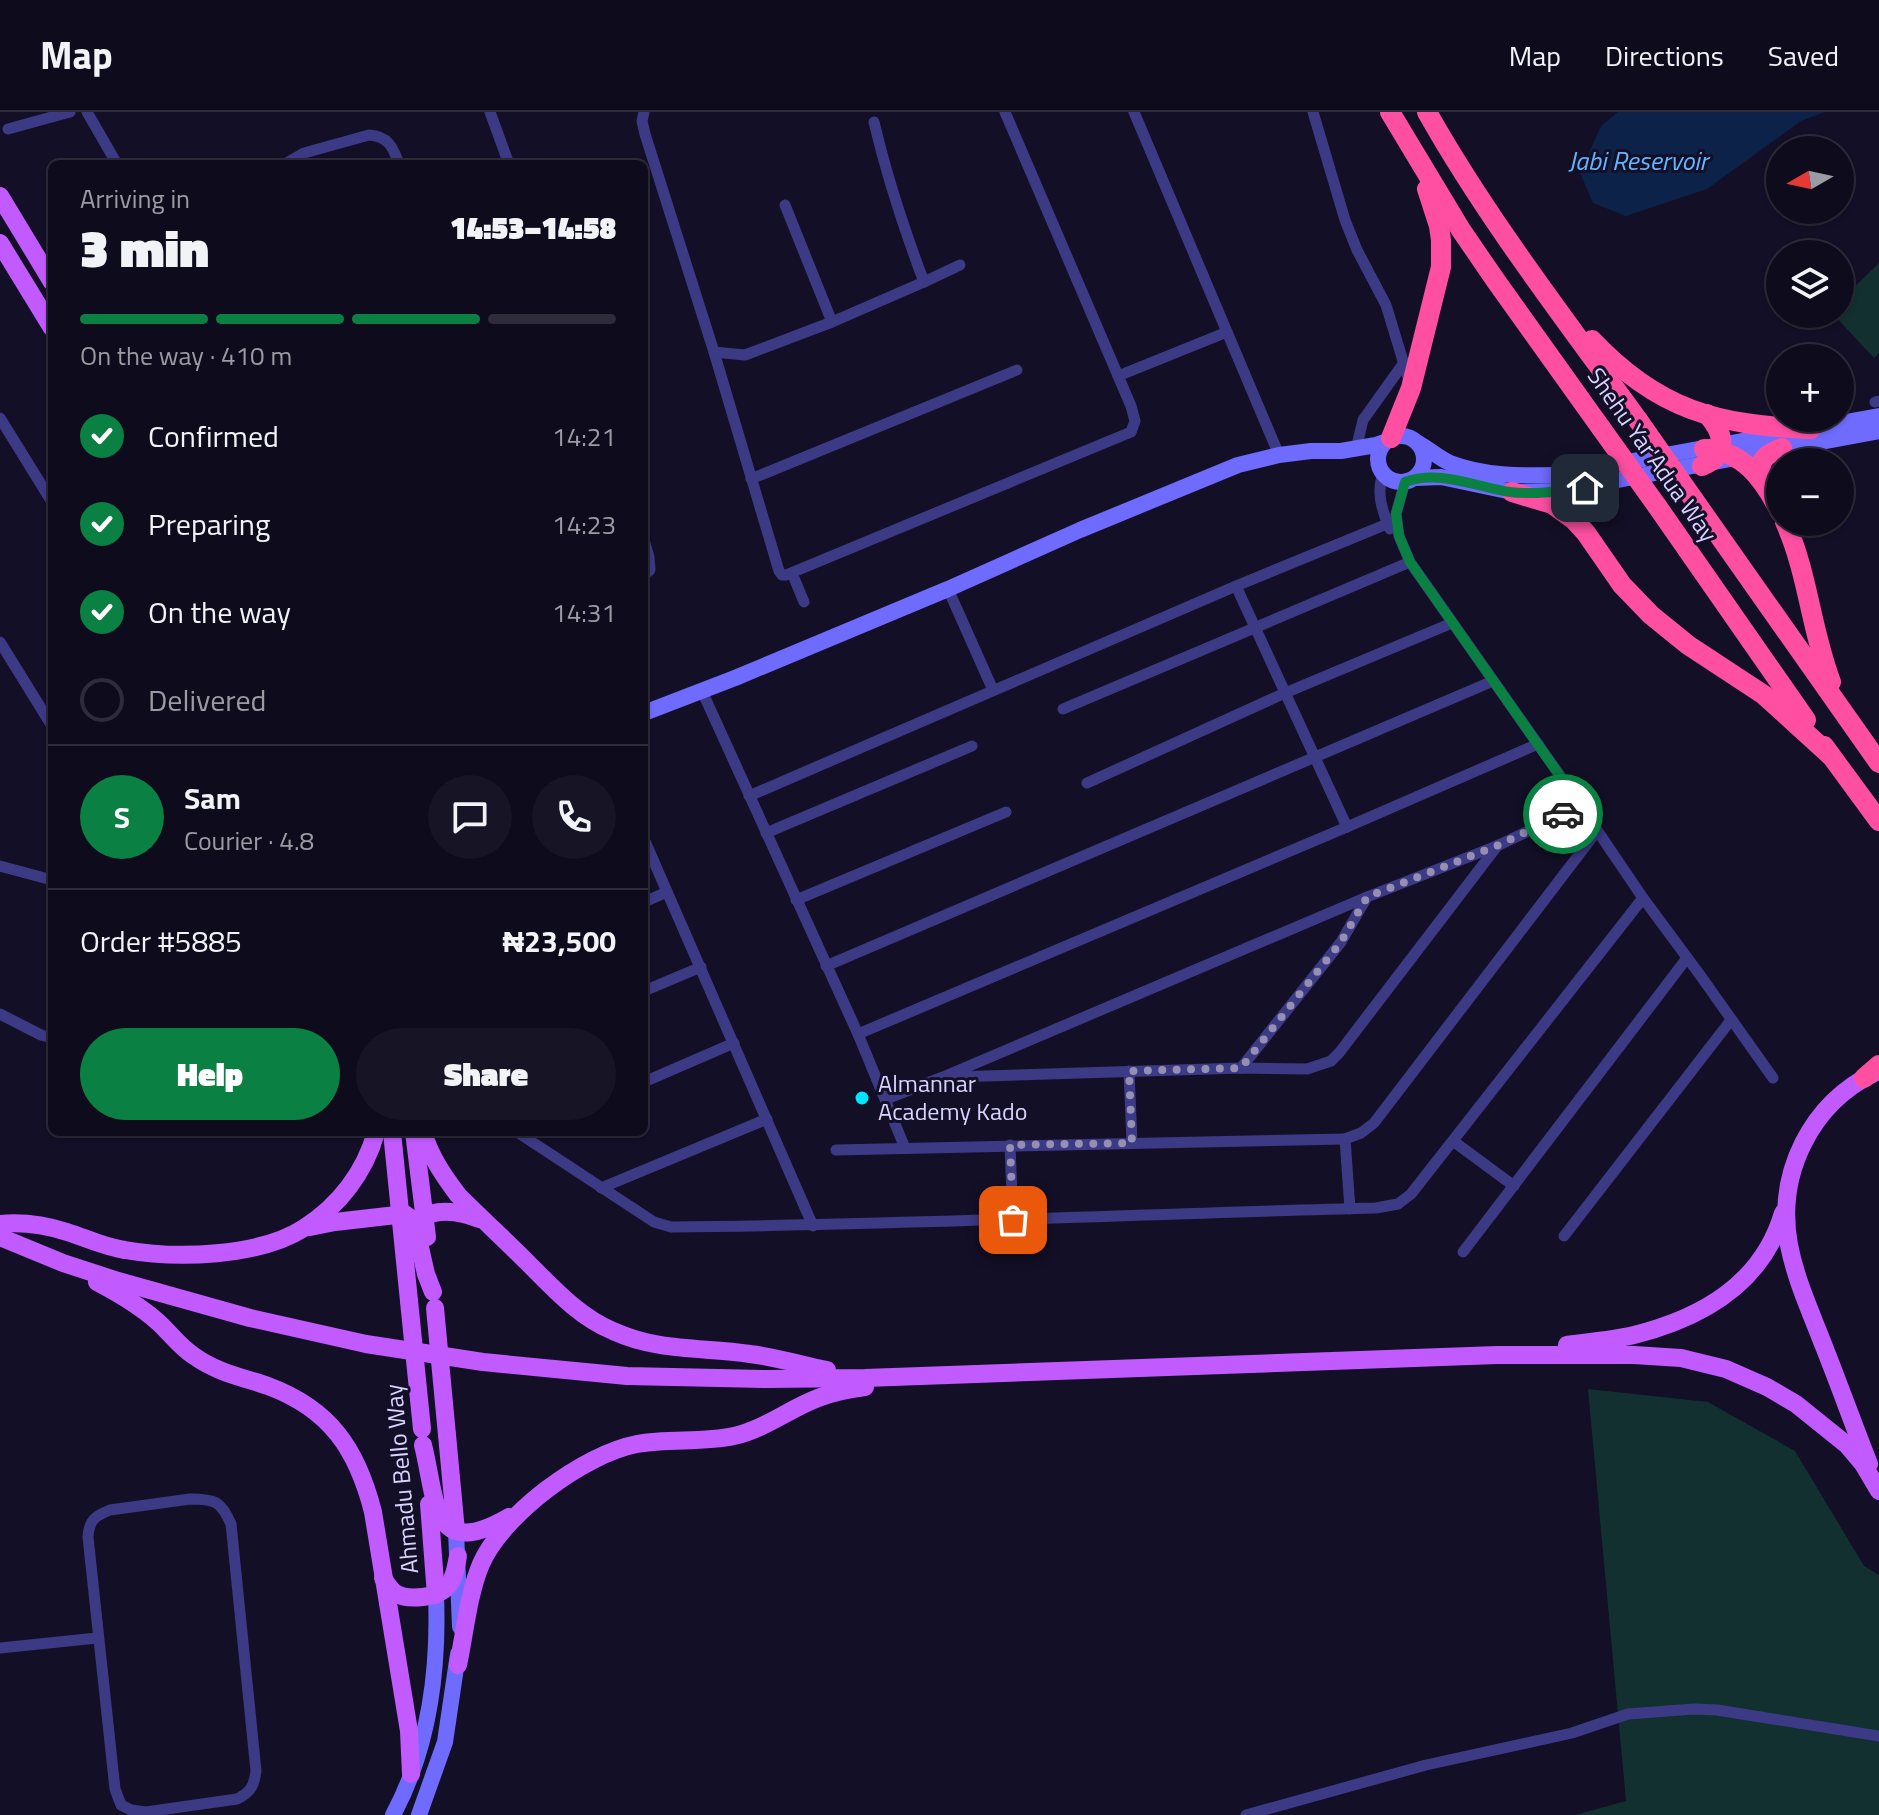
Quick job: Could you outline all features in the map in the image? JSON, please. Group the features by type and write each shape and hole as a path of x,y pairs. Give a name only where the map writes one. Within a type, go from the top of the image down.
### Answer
{"highway":[{"name":"Shehu Yar'Adua Way","path":"1427,112 1463,172 1540,285 1879,763"},
{"name":"Shehu Yar'Adua Way","path":"1394,118 1461,230 1496,281 1879,821"},
{"path":"1389,440 1411,388 1439,280 1441,240 1433,206 1394,118"},
{"path":"1540,285 1605,353 1659,396 1707,414 1766,427"},
{"path":"1707,414 1718,429 1717,454 1762,481"},
{"path":"1766,457 1760,466 1766,488"},
{"path":"1512,492 1552,504 1574,520 1622,585 1651,615 1688,645 1764,695 1830,755"},
{"path":"1790,536 1801,564 1825,666 1843,712"}],"main road":[{"path":"0,196 48,275"},
{"path":"0,243 48,321"},
{"path":"1497,1355 1631,1336 1687,1317 1742,1282 1764,1257 1780,1223 1799,1150 1810,1129 1825,1110 1874,1071"},
{"path":"303,1229 341,1198 368,1157 375,1136"},
{"name":"Ahmadu Bello Way","path":"393,1136 434,1300 456,1531"},
{"name":"Ahmadu Bello Way","path":"414,1136 413,1217 404,1246 436,1595"},
{"path":"425,1136 443,1176 458,1195 566,1300 611,1331 658,1346 753,1354 865,1378"},
{"path":"1788,1195 1789,1241 1799,1281 1879,1490"},
{"path":"0,1224 45,1226 121,1250 174,1255 264,1245 303,1229 335,1222 453,1211 485,1221"},
{"path":"3,1242 118,1281 250,1318 366,1344 483,1362 627,1376 865,1378 1497,1355 1590,1354 1681,1358 1726,1369 1796,1404 1847,1445 1879,1490"},
{"path":"63,1263 140,1308 193,1356 208,1365 298,1399 322,1416 343,1440 360,1470 373,1512 409,1731 411,1774"},
{"path":"458,1665 474,1585 494,1542 510,1520 553,1485 584,1465 607,1452 624,1447 655,1441 720,1438 753,1431 835,1392 945,1376"},
{"path":"423,1437 438,1514 448,1527 456,1531 475,1532 522,1510"},
{"path":"383,1578 400,1595 436,1595 450,1583 458,1556"}],"street":[{"path":"8,129 70,112"},
{"path":"87,112 115,160"},
{"path":"490,112 508,160"},
{"path":"644,112 642,121 645,134 782,575 1131,432 1135,421 1118,376 1005,112"},
{"path":"1134,112 1279,455"},
{"path":"1313,112 1345,220 1386,305 1411,388"},
{"path":"874,122 903,227 924,282"},
{"path":"292,160 304,153 369,135 389,142 397,160"},
{"path":"785,205 832,322"},
{"path":"714,352 745,355 832,322 960,265"},
{"path":"1118,376 1227,332"},
{"path":"1348,450 1363,420 1403,364"},
{"path":"751,479 1017,370"},
{"path":"1854,415 1878,407"},
{"path":"0,418 48,496"},
{"path":"1782,448 1879,431"},
{"path":"1348,450 1376,465 1390,479 1441,477 1512,492 1559,491 1800,432"},
{"path":"648,711 948,589 1080,530 1259,459 1311,451 1348,450 1404,436 1449,462 1523,476 1766,449"},
{"path":"1389,440 1380,450 1378,458 1383,473 1379,490 1392,534 1643,898 1773,1078"},
{"path":"1403,549 1396,514 1410,480 1424,465 1423,450 1418,443"},
{"path":"749,796 1387,524"},
{"path":"1063,709 1410,562"},
{"path":"792,573 804,602"},
{"path":"1236,586 1347,827"},
{"path":"948,589 993,690"},
{"path":"1087,783 1285,693 1452,623"},
{"path":"0,642 48,720"},
{"path":"826,966 1493,681"},
{"path":"702,691 858,1034 905,1148"},
{"path":"858,1034 1538,744"},
{"path":"766,833 972,746"},
{"path":"886,1099 1367,897 1499,845 1581,806"},
{"path":"796,900 1006,812"},
{"path":"836,1150 1345,1139 1361,1133 1374,1123 1597,831"},
{"path":"943,1077 1241,1068 1307,1069 1331,1061 1499,845"},
{"path":"648,848 813,1226"},
{"path":"0,866 48,879"},
{"path":"648,900 667,892"},
{"path":"1241,1068 1341,942 1367,897"},
{"path":"525,1136 654,1222 671,1227 1013,1220 1376,1208 1398,1204 1411,1194 1643,898"},
{"path":"1463,1252 1687,958"},
{"path":"648,989 701,967"},
{"path":"0,1014 48,1037"},
{"path":"1564,1236 1731,1020"},
{"path":"648,1080 734,1043"},
{"path":"1129,1071 1132,1143"},
{"path":"601,1188 767,1119"},
{"path":"1345,1139 1350,1209"},
{"path":"1453,1141 1514,1186"},
{"path":"1010,1145 1013,1220"},
{"path":"190,1499 209,1499 223,1507 231,1524 256,1771 255,1783 248,1794 237,1799 146,1812 121,1805 115,1789 97,1638 89,1523 97,1515 110,1510 190,1499"},
{"name":"Ahmadu Bello Way","path":"419,1815 445,1742 458,1665 460,1626 456,1531"},
{"name":"Ahmadu Bello Way","path":"393,1815 411,1774 434,1683 436,1595"},
{"path":"0,1648 97,1638"},
{"path":"1246,1815 1426,1765 1572,1733 1628,1714 1717,1710 1879,1736"}],"green space":[{"path":"1879,263 1879,353 1874,358 1846,328 1854,328 1854,287"},
{"path":"1588,1389 1708,1402 1795,1451 1864,1566 1879,1575 1879,1815 1575,1815 1626,1801"}],"water":[{"name":"Jabi Reservoir","path":"1618,112 1825,112 1801,121 1780,136 1766,136 1766,146 1707,189 1626,216 1593,203 1580,173 1601,126"}],"way so far":[{"path":"1013,1220 1010,1145 1132,1143 1129,1071 1241,1068 1341,942 1367,897 1499,845 1563,814"}],"place":[{"name":"Almannar Academy Kado","path":"862,1098"}],"route":[{"path":"1563,814 1581,806 1410,562 1399,536 1396,514 1405,482 1415,478 1441,477 1526,493 1585,488"}]}
